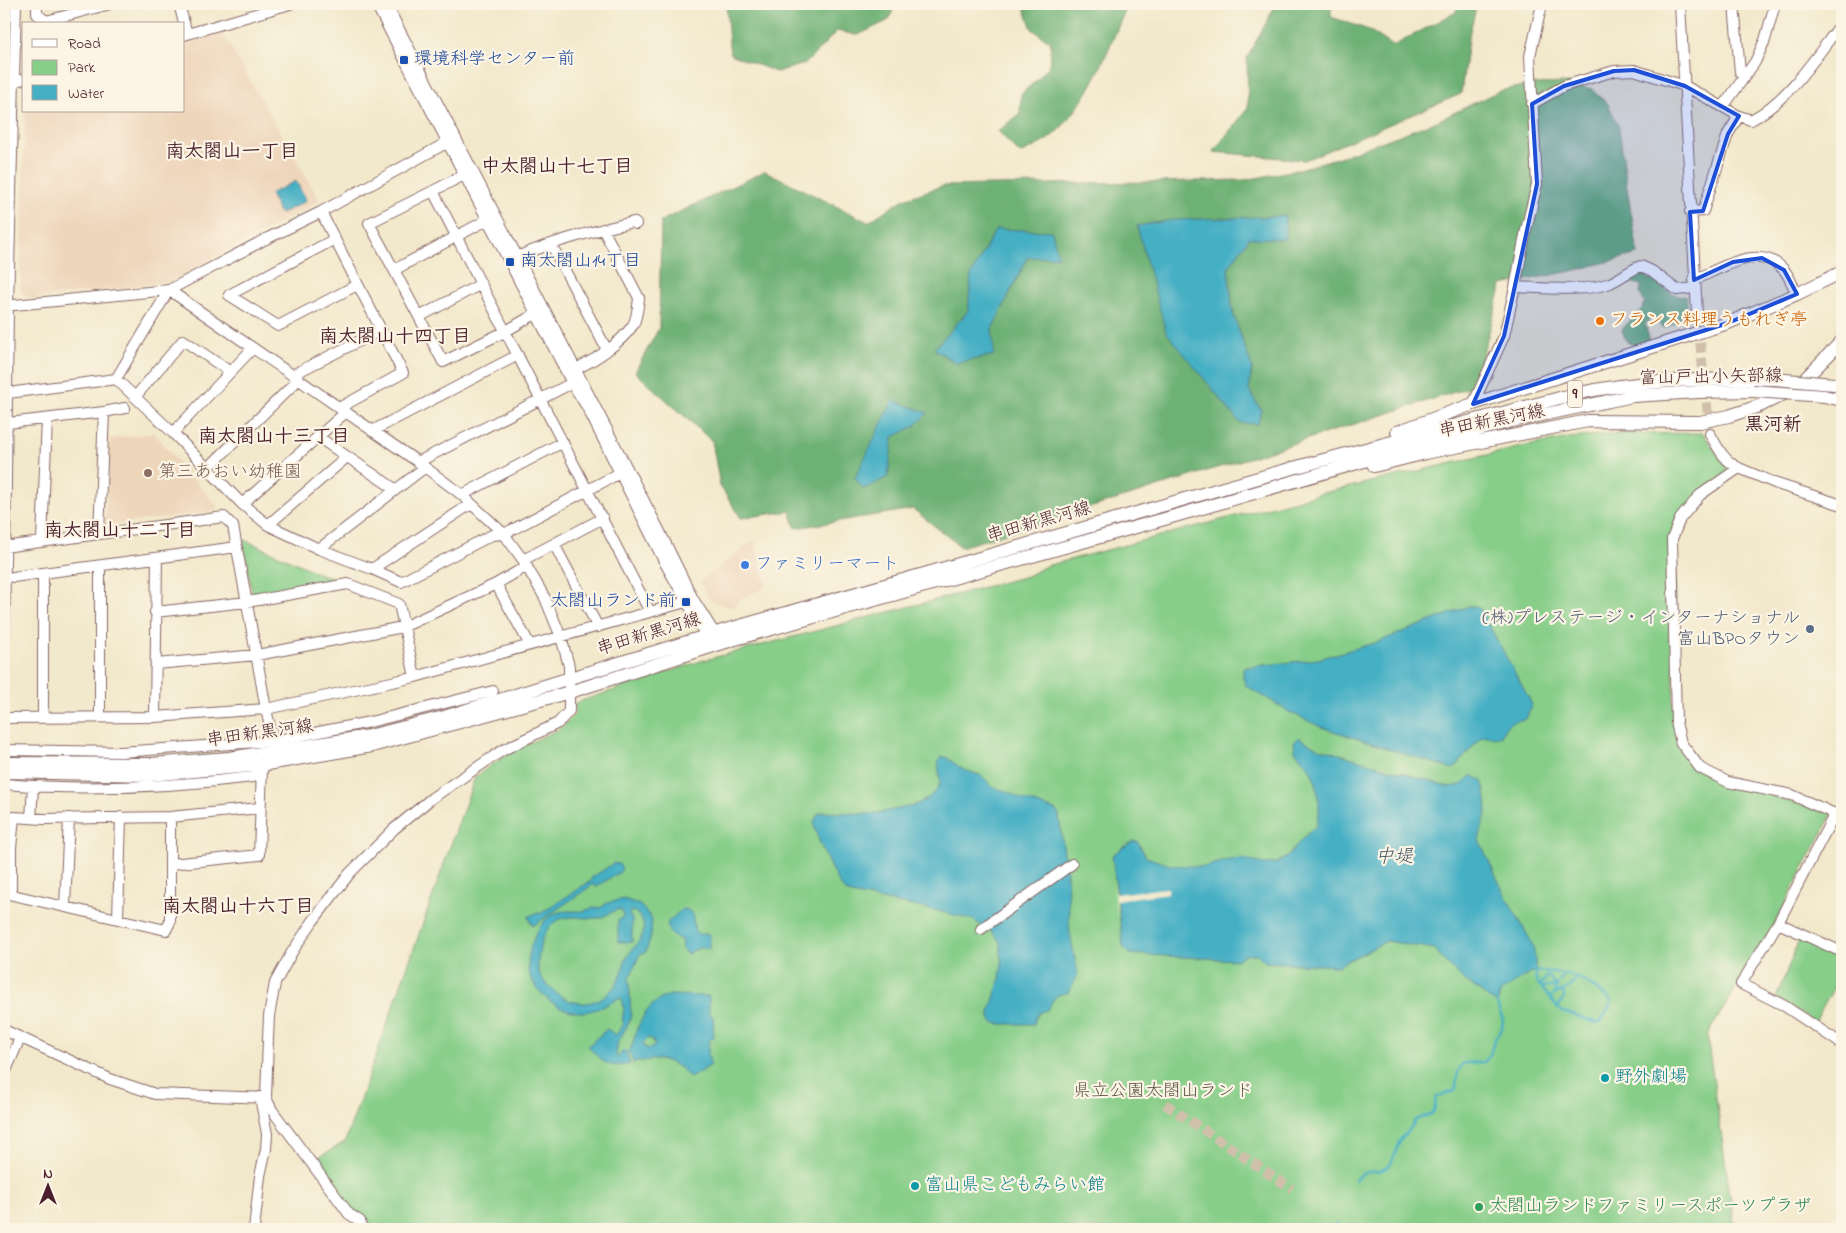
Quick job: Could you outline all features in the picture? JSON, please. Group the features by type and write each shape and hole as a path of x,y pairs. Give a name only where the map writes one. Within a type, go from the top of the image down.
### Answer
{"main road":[{"name":"串田新黒河線","path":"4,772 149,775 262,769 372,746 570,692 713,640 1293,468 1474,404 1728,323 1797,294 1842,272"},
{"name":"串田新黒河線","path":"4,763 151,764 229,758 370,736 444,717 570,678 1161,520 1430,452 1588,421 1700,422 1729,416 1762,405 1796,388 1842,341"},
{"name":"富山戸出小矢部線","path":"1380,450 1571,395 1615,386 1684,380 1774,379 1838,385"},
{"name":"富山戸出小矢部線","path":"1380,450 1633,396 1754,391 1824,396 1842,400"},
{"name":"串田新黒河線","path":"1293,468 1380,450"},
{"name":"串田新黒河線","path":"1161,520 1380,450"}],"street":[{"path":"4,649 7,577 5,547 8,423 7,227 16,4"},
{"path":"37,4 37,14 46,21 110,4"},
{"path":"179,4 183,22"},
{"path":"185,34 290,4"},
{"path":"376,4 572,383 587,406 620,473 638,499 693,599 713,640"},
{"path":"386,4 576,369 686,602 713,640"},
{"path":"1474,404 1504,336 1537,184 1530,56 1542,4"},
{"path":"1680,4 1697,313"},
{"path":"1734,4 1740,72 1744,77"},
{"path":"1723,107 1756,62 1775,4"},
{"path":"1532,104 1564,86 1614,71 1634,70 1685,86 1739,116 1750,120 1760,115 1788,91 1842,23"},
{"path":"1690,212 1703,211 1728,134 1739,116"},
{"path":"6,305 169,290 266,238 321,212 448,142"},
{"path":"464,175 369,223 418,317 443,362 506,331 537,313"},
{"path":"434,191 650,612"},
{"path":"242,504 318,437 342,410 403,373 321,212"},
{"path":"394,270 487,220"},
{"path":"517,257 550,244 603,229 633,222 636,224"},
{"path":"576,369 607,350 633,325 638,308 639,298 603,229"},
{"path":"335,239 229,295 278,326 357,285"},
{"path":"550,244 607,350"},
{"path":"1515,287 1589,287 1610,283 1630,270 1641,266 1652,271 1677,290 1694,284 1734,262 1762,258 1772,261 1784,270 1797,294"},
{"path":"418,317 481,284"},
{"path":"169,290 421,465 462,495 504,534 525,563 545,598 561,637 569,666 569,711 558,723 503,750 432,798 394,829 350,873 292,952 275,984 269,1016 263,1098 266,1142 254,1229"},
{"path":"116,379 169,290"},
{"path":"207,469 295,378 381,330"},
{"path":"136,396 184,340 229,371"},
{"path":"172,433 229,371 253,348"},
{"path":"372,431 518,355"},
{"path":"8,393 116,379 136,396 143,406 242,504 268,525 319,549 400,582 492,535 504,534 620,473"},
{"path":"319,549 395,489 421,465 572,383"},
{"path":"8,423 125,408"},
{"path":"99,533 104,412"},
{"path":"42,541 47,419"},
{"path":"1710,434 1730,464 1777,484 1842,505"},
{"path":"318,437 395,489"},
{"path":"462,495 563,442"},
{"path":"268,525 347,457"},
{"path":"1739,468 1700,495 1680,518 1672,538 1676,722 1681,743 1700,768 1728,782 1792,795 1839,815 1741,984 1783,1005 1842,1044"},
{"path":"372,569 471,504"},
{"path":"5,547 224,517 233,526 273,741"},
{"path":"156,664 257,655 403,627 496,584 554,544 603,518"},
{"path":"554,544 598,627"},
{"path":"7,577 237,547"},
{"path":"155,717 157,558"},
{"path":"100,566 100,717"},
{"path":"43,572 43,718"},
{"path":"155,612 247,602 348,584 399,604 416,677"},
{"path":"496,584 530,646"},
{"path":"4,718 155,717 266,709 416,677 686,602"},
{"path":"4,750 121,752 273,741 370,722 493,691"},
{"path":"4,784 34,787 156,786 253,777 262,769"},
{"path":"171,864 259,855 262,769"},
{"path":"31,818 34,787"},
{"path":"170,817 170,922 166,930 6,894 11,888 11,848 14,817 170,817 260,808"},
{"path":"118,918 121,817"},
{"path":"65,907 69,818"},
{"path":"981,929 1072,864"},
{"path":"1778,923 1842,952"},
{"path":"4,1030 110,1079 155,1094 263,1098"},
{"path":"4,1075 20,1038"},
{"path":"263,1098 349,1214 360,1221 362,1229"}],"highlighted area":[{"path":"1634,70 1685,86 1739,116 1728,134 1703,211 1690,212 1694,280 1733,262 1762,258 1784,270 1797,294 1728,323 1473,404 1504,336 1537,184 1532,104 1564,86 1614,71"}],"shaded area":[{"path":"4,4 7,4 6,61 4,65"},
{"path":"222,32 320,201 169,282 31,299 20,291 25,112 185,112 185,43"},
{"name":"第三あおい幼稚園","path":"154,433 217,507 215,511 109,525 105,521 109,439"},
{"path":"754,540 767,586 742,599 731,608 711,601 700,582"}],"green space":[{"path":"726,4 895,4 889,20 858,35 837,31 805,64 776,72 730,54"},
{"path":"1023,4 1128,4 1097,75 1077,108 1051,137 1020,154 998,131 1020,114 1021,94 1049,66 1051,42 1032,29"},
{"path":"1276,4 1331,4 1331,17 1369,30 1393,46 1456,12 1457,4 1477,4 1468,39 1461,94 1305,160 1213,152 1248,108 1247,58"},
{"path":"1567,83 1592,89 1608,104 1619,127 1638,254 1576,270 1502,285 1474,386 1135,494 961,547 913,509 796,528 790,511 741,518 720,486 712,441 635,372 659,328 661,221 765,171 868,222 904,199 942,186 1246,180 1300,169 1346,155 1437,121 1499,91 1535,84","holes":["1221,217 1249,238 1228,268 1233,314 1252,367 1249,390 1261,410 1240,423 1213,390","1052,231 1027,258 992,329 993,355 956,363 934,349 968,311"]},
{"path":"1644,275 1671,293 1686,297 1689,311 1676,323 1663,328 1652,317 1645,324 1650,342 1636,347 1626,340 1622,330 1645,303 1640,294 1641,285 1633,283 1621,284 1627,278"},
{"name":"県立公園太閤山ランド","path":"1703,433 1727,467 1734,468 1677,517 1673,723 1698,770 1755,791 1832,814 1776,921 1707,1036 1735,1229 364,1229 319,1157 345,1142 475,777 507,754 561,728 575,714 575,703 701,661 1027,576 1046,566 1319,494 1526,446 1569,438 1609,434"},
{"path":"245,540 323,575 347,580 256,596 252,593 243,541"},
{"path":"1799,940 1842,959 1842,972 1815,1022 1776,998"}],"water":[{"path":"296,181 306,201 280,214 270,194"},
{"path":"1285,216 1285,239 1249,238 1228,268 1233,314 1252,367 1249,390 1261,410 1258,424 1240,423 1166,332 1137,226 1173,220"},
{"path":"996,229 1052,231 1058,256 1027,258 992,329 994,355 956,363 934,349 968,311 971,275"},
{"path":"893,400 928,413 915,426 893,437 888,477 864,489 855,478"},
{"path":"1469,606 1476,606 1480,609 1532,704 1526,719 1510,723 1505,728 1501,737 1487,736 1480,738 1455,768 1452,769 1321,727 1289,712 1246,686 1243,678 1243,669 1247,667 1318,659 1375,643"},
{"name":"中堤","path":"1298,737 1316,747 1450,787 1461,785 1472,775 1482,781 1487,810 1479,840 1504,893 1532,943 1536,972 1529,973 1501,992 1497,1004 1448,965 1435,949 1387,941 1337,966 1265,962 1257,954 1245,955 1237,960 1129,954 1123,946 1112,855 1133,841 1138,842 1146,857 1170,865 1204,867 1228,860 1241,859 1264,864 1277,863 1288,856 1316,826 1319,813 1319,800 1315,780 1309,767 1295,751 1294,742"},
{"path":"941,757 946,757 962,769 982,776 994,788 1007,791 1021,799 1055,810 1059,815 1067,875 1070,933 1078,974 1068,993 1057,996 1047,1010 1038,1015 1034,1024 998,1024 992,1022 990,1018 990,1011 1000,978 1002,964 1000,942 993,933 973,920 847,892 840,886 818,838 814,824 819,813 872,814 913,806 927,799 940,783 938,762"},
{"path":"614,863 619,864 622,869 620,872 596,887 594,884 533,926 528,917 538,912 540,914 592,880 591,878"},
{"path":"624,899 640,905 652,919 651,936 646,952 640,954 629,979 631,1014 629,1023 618,1042 616,1056 618,1057 626,1050 630,1064 616,1066 606,1063 588,1046 607,1029 616,1035 624,1023 622,1021 624,1008 622,999 619,998 602,1007 584,1012 567,1010 559,1007 539,991 528,969 532,942 546,919 560,912 600,908 607,903","holes":["616,910 621,910 623,913 622,918 618,920 618,942 632,942 632,919 629,914 631,911 637,913 640,917 643,932 627,957 613,989 600,999 589,1003 577,1003 557,993 541,978 538,968 540,946 545,933 553,923 572,917 598,918"]},
{"path":"685,909 692,915 695,932 698,934 710,934 710,948 699,948 687,954 682,949 681,940 669,931 668,922 681,910"},
{"path":"670,995 709,996 709,1013 713,1016 714,1038 709,1040 708,1056 711,1065 690,1078 678,1066 664,1061 650,1060 633,1063 629,1050 639,1024 651,1006","holes":["648,1038 652,1039 655,1044 648,1049 643,1043"]}],"pier":[{"path":"1113,883 1115,894 1168,888 1168,893 1116,900 1118,924"}],"waterway":[{"path":"1540,971 1571,975 1593,986 1610,1000 1611,1004 1600,1023 1561,1011 1536,981 1536,972 1540,971"},
{"path":"1555,994 1558,983 1566,973"},
{"path":"1540,986 1548,975 1556,987 1542,987"},
{"path":"1550,997 1570,987 1578,976"},
{"path":"1558,1008 1564,998 1563,990"},
{"path":"1355,1180 1366,1172 1380,1171 1388,1166 1393,1160 1401,1139 1411,1128 1415,1120 1434,1111 1437,1096 1455,1091 1458,1072 1461,1066 1464,1063 1484,1062 1490,1055 1494,1040 1502,1028 1503,1020 1497,1004"},
{"path":"1333,1229 1337,1224"}],"tunnel":[{"path":"1697,313 1710,434"},
{"path":"1165,1104 1292,1189"}],"place":[{"name":"環境科学センター前","path":"404,60"},
{"name":"南太閤山14丁目","path":"510,262"},
{"name":"フランス料理うもれぎ亭","path":"1600,321"},
{"name":"第三あおい幼稚園","path":"148,473"},
{"name":"ファミリーマート","path":"745,565"},
{"name":"太閤山ランド前","path":"686,602"},
{"name":"(株)プレステージ・インターナショナル 富山BPOタウン","path":"1810,629"},
{"name":"野外劇場","path":"1605,1078"},
{"name":"富山県こどもみらい館","path":"915,1186"},
{"name":"太閤山ランドファミリースポーツプラザ","path":"1479,1207"}],"district":[{"name":"南太閤山一丁目","path":"232,152"},
{"name":"中太閤山十七丁目","path":"557,167"},
{"name":"南太閤山十四丁目","path":"395,337"},
{"name":"黒河新","path":"1773,425"},
{"name":"南太閤山十三丁目","path":"274,437"},
{"name":"南太閤山十二丁目","path":"120,531"},
{"name":"南太閤山十六丁目","path":"238,907"}]}
